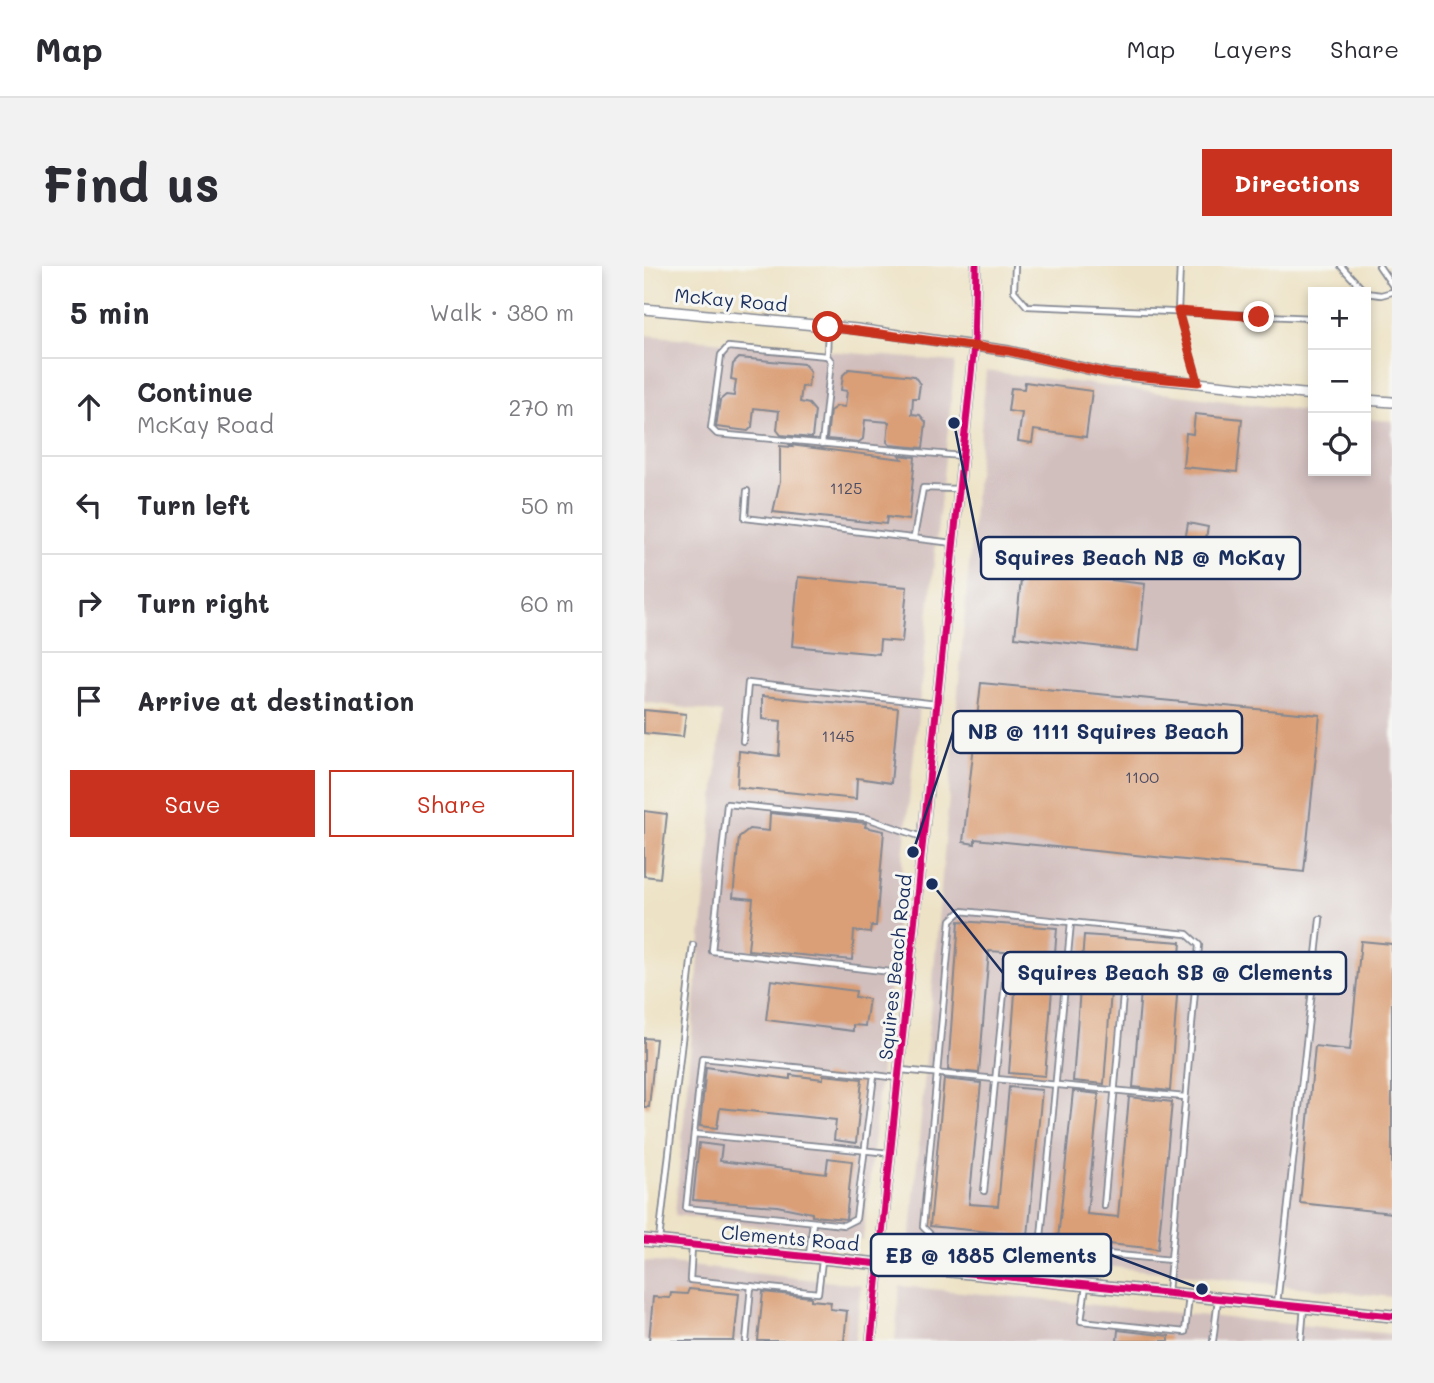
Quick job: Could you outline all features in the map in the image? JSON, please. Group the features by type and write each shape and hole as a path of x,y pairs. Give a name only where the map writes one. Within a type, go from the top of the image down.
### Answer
{"street":[{"name":"Squires Beach Road","path":"871,1341 974,345 976,266"},
{"name":"McKay Road","path":"644,309 974,345 1110,374 1308,394"},
{"path":"1371,400 1392,402"},
{"name":"Clements Road","path":"644,1240 823,1256 1392,1316"}],"lane":[{"path":"1015,266 1014,291 1027,306 1308,318"},
{"path":"1180,266 1178,311 1198,382"},
{"path":"1341,266 1360,287"},
{"path":"1379,266 1392,285"},
{"path":"1371,294 1392,292"},
{"path":"822,444 831,361 827,356 828,327"},
{"path":"827,356 728,347 721,355 711,428 717,434 962,457"},
{"path":"914,537 923,488 959,489"},
{"path":"747,491 745,518 953,543"},
{"path":"743,741 748,683 938,704"},
{"path":"909,974 712,951 727,804 867,818 925,838"},
{"path":"1168,1293 1171,1260 1185,1097 1199,944 1187,934 961,911 951,920 923,1227 934,1238 1171,1260"},
{"path":"1277,1305 1320,919"},
{"path":"1037,1280 1071,922"},
{"path":"659,1241 693,945"},
{"path":"985,1191 1007,962"},
{"path":"1104,1206 1125,974"},
{"path":"874,1075 856,1219 844,1225 686,1208 702,1058 874,1075 937,1073 1185,1097"},
{"path":"694,1134 891,1153"},
{"path":"809,1255 813,1222"},
{"path":"692,1244 690,1280 818,1293 823,1256"},
{"path":"1086,1285 1081,1321 1185,1332 1189,1296"},
{"path":"747,1341 751,1286"},
{"path":"1213,1341 1219,1298"},
{"path":"1301,1341 1304,1307"}],"shaded area":[{"path":"644,335 955,362 863,1240 675,1215 722,713 644,702"},
{"path":"986,371 1308,411 1308,476 1371,476 1371,419 1392,421 1392,1297 910,1245"},
{"path":"644,1261 861,1285 855,1341 644,1341"},
{"path":"900,1286 1392,1334 1392,1341 895,1341"}],"building":[{"path":"739,358 804,364 810,371 808,387 802,386 800,402 809,404 815,411 812,438 781,435 777,430 779,411 754,408 752,427 748,431 716,427 720,400 726,395 734,396 736,380 731,379 733,364"},
{"path":"849,369 914,376 920,384 918,398 913,398 912,414 920,415 926,422 923,448 890,445 887,442 889,422 865,420 863,439 859,442 827,439 830,411 837,406 845,407 847,391 841,390 843,375"},
{"path":"1025,382 1092,391 1086,437 1034,430 1032,443 1018,441 1022,413 1008,411 1011,388 1024,389"},
{"path":"1195,414 1242,419 1237,472 1183,467 1186,433 1193,434"},
{"path":"790,445 902,459 899,455 915,457 909,520 887,517 886,524 773,512 780,481 780,446 792,447"},
{"path":"1188,523 1208,527 1201,568 1181,565"},
{"path":"1022,570 1145,584 1138,651 1015,637"},
{"path":"798,577 907,587 902,642 880,640 879,654 792,646"},
{"path":"981,683 1320,715 1304,872 975,839 975,844 963,842"},
{"path":"762,696 898,708 891,783 857,778 856,799 737,787 739,751 779,756 781,721 762,719"},
{"path":"644,710 686,714 683,737 644,733"},
{"path":"644,811 667,814 660,878 644,876"},
{"path":"770,813 866,823 865,827 884,831 876,926 871,926 870,933 854,931 852,960 748,950 753,899 733,897 739,837 749,829 769,831"},
{"path":"959,921 1057,928 1045,1076 1009,1073 1018,953 989,951 979,1073 948,1070"},
{"path":"1084,935 1181,942 1170,1091 1133,1087 1143,967 1113,965 1104,1084 1073,1081"},
{"path":"1361,941 1392,944 1392,1213 1300,1203 1315,1046 1350,1050"},
{"path":"771,980 856,991 855,997 869,999 865,1026 853,1025 853,1031 766,1020"},
{"path":"644,1038 656,1039 649,1107 644,1107"},
{"path":"706,1067 790,1079 790,1075 823,1079 823,1075 862,1079 856,1143 834,1140 836,1120 720,1108 717,1128 700,1126"},
{"path":"944,1079 981,1083 969,1204 998,1206 1009,1087 1042,1090 1028,1236 930,1226"},
{"path":"1073,1091 1099,1094 1087,1214 1118,1217 1129,1097 1172,1102 1158,1249 1058,1239"},
{"path":"699,1143 722,1146 720,1161 826,1174 828,1158 852,1161 846,1219 812,1216 812,1213 777,1206 693,1200"},
{"path":"689,1289 739,1294 734,1341 649,1341 653,1297 670,1298 671,1293 687,1294"},
{"path":"763,1292 811,1297 811,1300 831,1302 830,1309 847,1311 844,1341 758,1341"},
{"path":"1118,1330 1169,1336 1169,1341 1117,1341"}],"cycle path":[{"path":"871,1341 974,345 976,266"},
{"path":"644,1240 1392,1316"}],"place":[{"name":"Squires Beach NB @ McKay","path":"954,423"},
{"name":"NB @ 1111 Squires Beach","path":"913,852"},
{"name":"Squires Beach SB @ Clements","path":"932,884"},
{"name":"EB @ 1885 Clements","path":"1202,1289"}],"route":[{"path":"828,327 857,328 974,345 1110,374 1198,382 1178,311 1259,317"}]}
